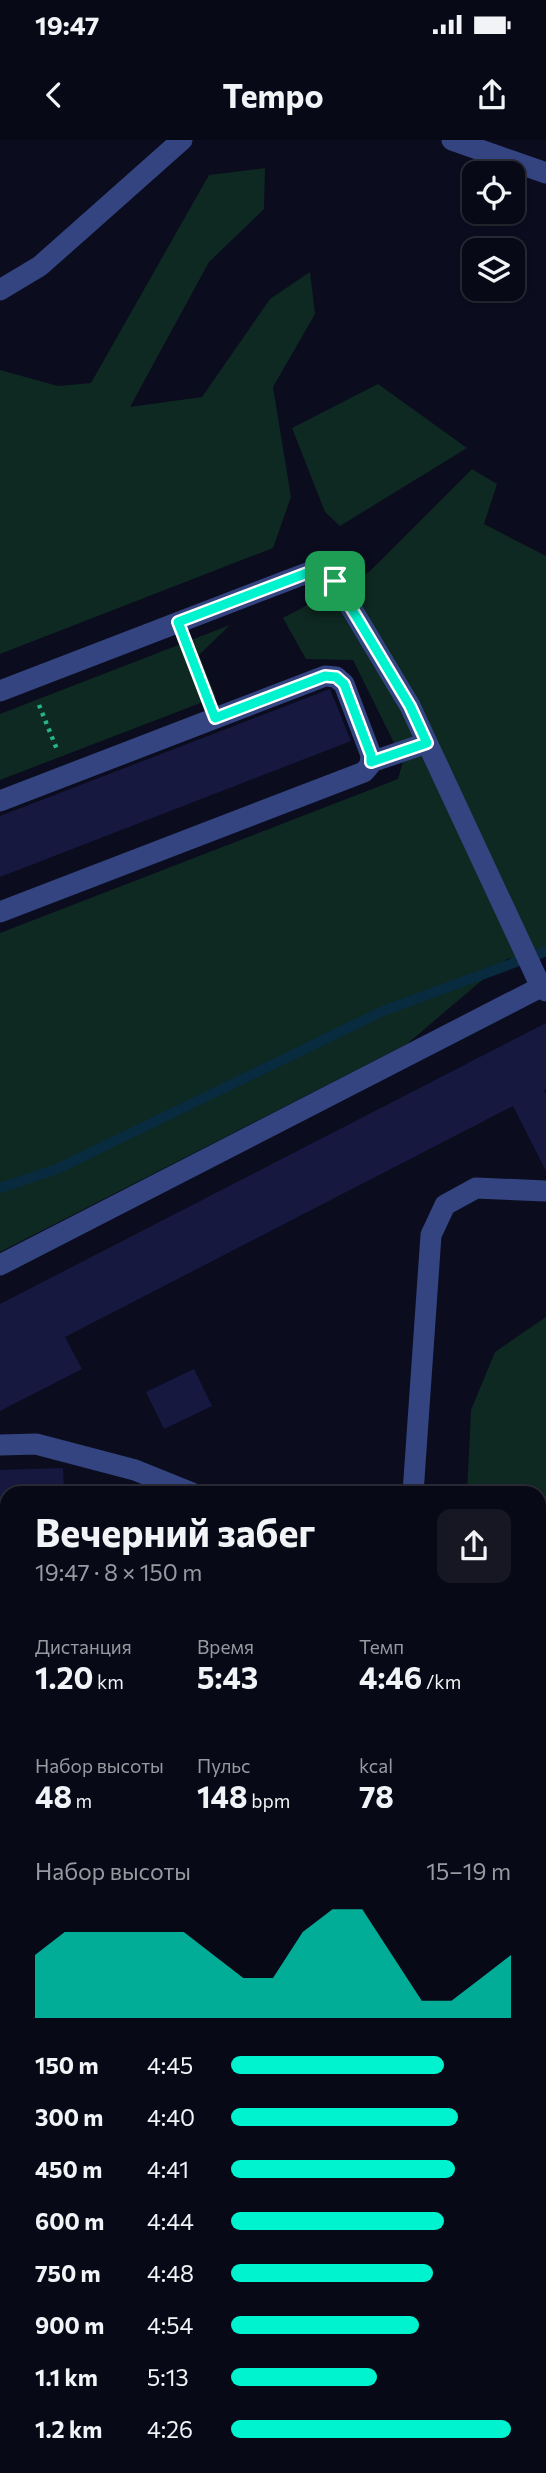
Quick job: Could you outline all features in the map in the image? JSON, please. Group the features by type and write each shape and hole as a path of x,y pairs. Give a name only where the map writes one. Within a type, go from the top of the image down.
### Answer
{"street":[{"path":"0,290 40,266 182,140"},
{"path":"452,140 546,173"},
{"path":"0,691 307,573 335,581 410,706 544,989 0,1265"},
{"path":"0,801 325,676 336,677 344,684 371,755 371,762 364,772 0,912"},
{"path":"371,762 427,743"},
{"path":"413,1486 431,1235 445,1205 475,1188 546,1191"},
{"path":"0,1445 36,1444 135,1470 175,1486"}],"path":[{"path":"178,622 215,718"},
{"path":"30,680 66,775"}],"green space":[{"path":"265,168 264,209 209,262 130,407 202,397 270,299 310,272 315,314 273,387 291,497 273,548 0,654 0,370 58,386 91,383 209,175"},
{"path":"378,384 467,448 340,526 325,512 292,428"},
{"path":"472,469 497,484 484,524 546,556 546,954 507,959 407,1044 0,1252 0,933 398,779 403,761 353,660 306,659 283,618 369,572"},
{"path":"230,625 199,655 216,697 0,780 0,714"},
{"path":"546,1317 546,1486 467,1486 471,1410 495,1352"}],"building":[{"path":"330,689 351,741 0,877 0,816"},
{"path":"546,1023 546,1171 513,1106 65,1337 82,1369 0,1411 0,1304"},
{"path":"194,1369 212,1406 164,1429 146,1392"},
{"path":"63,1468 64,1486 0,1486 0,1470"}],"waterway":[{"path":"535,956 546,951"},
{"path":"0,1188 57,1169 383,1011 519,961"}],"route":[{"path":"307,573 335,581 410,706 427,743 371,762 371,755 344,684 336,677 325,676 215,718 178,622 307,573"}]}
